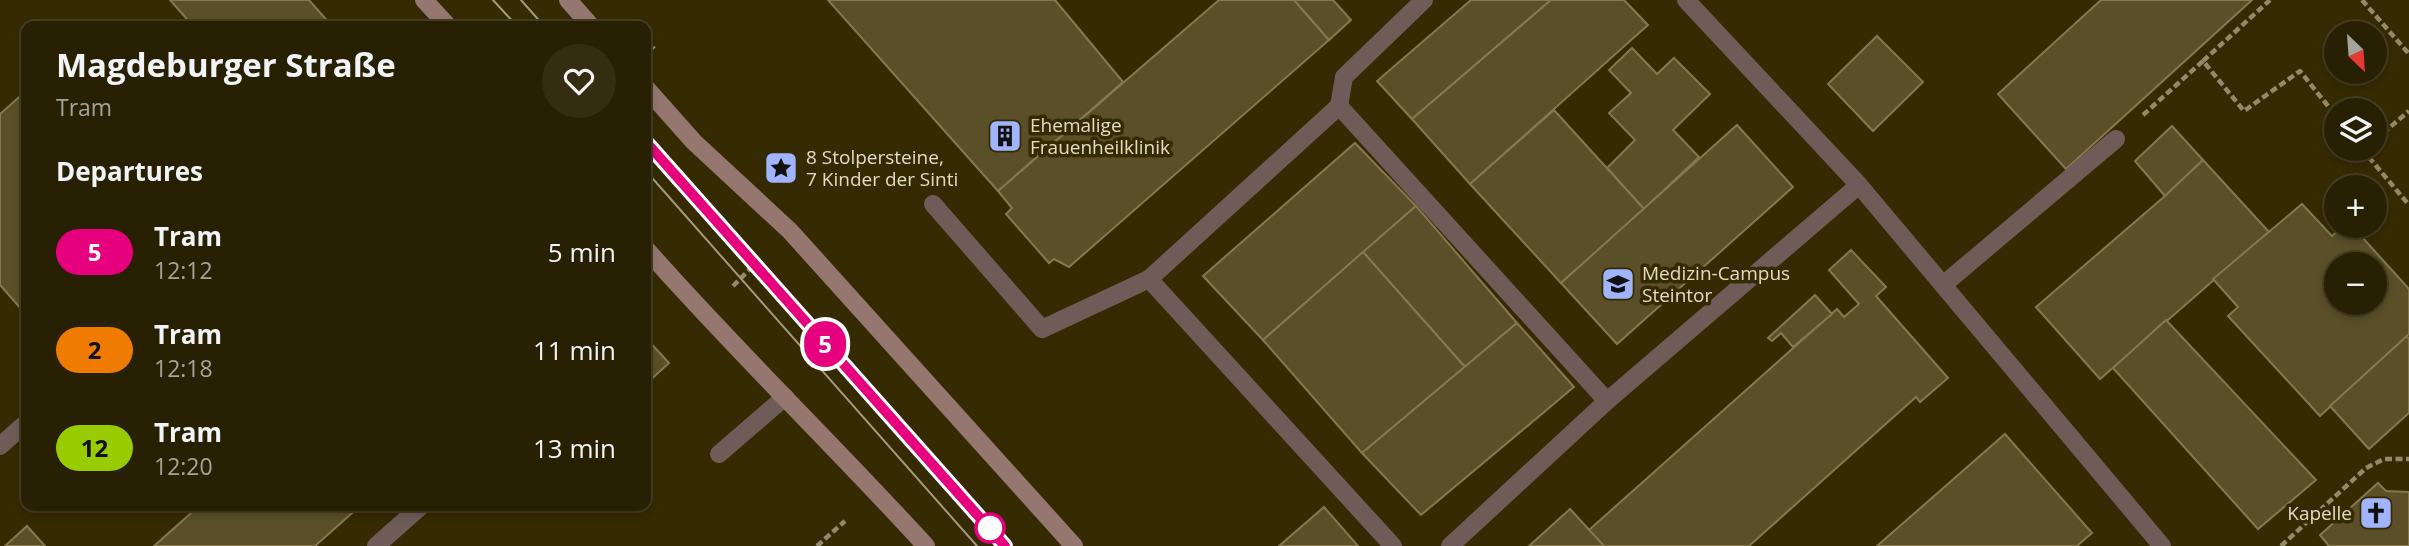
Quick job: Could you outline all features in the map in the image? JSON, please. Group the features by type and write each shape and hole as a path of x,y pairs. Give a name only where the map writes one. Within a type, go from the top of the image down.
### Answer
{"street":[{"path":"424,0 443,21"},
{"path":"568,0 587,21"},
{"path":"651,94 694,142 790,231 1074,546"},
{"path":"651,255 704,314 926,546"}],"lane":[{"path":"1686,0 1859,185 2162,546"},
{"path":"933,204 1042,329 1149,279 1339,106 1344,77 1422,1"},
{"path":"1339,106 1607,401"},
{"path":"1943,285 2116,139"},
{"path":"1450,546 1607,401 1859,185"},
{"path":"1149,279 1392,546"},
{"path":"719,454 785,397"},
{"path":"0,446 21,427"},
{"path":"376,546 415,511"}],"path":[{"path":"2116,139 2270,0"},
{"path":"2362,0 2409,54"},
{"path":"2203,61 2244,111 2300,71 2324,101"},
{"path":"2387,130 2409,111"},
{"path":"2373,161 2409,205"},
{"path":"704,314 790,231"},
{"path":"2281,546 2366,468 2384,459 2409,459"},
{"path":"817,546 845,521"}],"building":[{"path":"170,0 309,0 328,21 189,21"},
{"name":"Ehemalige Frauenheilklinik","path":"828,0 1055,0 1123,82 998,191"},
{"path":"1219,0 1294,0 1329,40 1069,267 1054,259 1049,263 1006,214 1012,208 998,191"},
{"path":"1294,0 1333,0 1351,20 1329,40"},
{"path":"1471,0 1551,0 1412,119 1377,81"},
{"path":"1551,0 1624,0 1648,25 1470,184 1412,119"},
{"path":"2101,0 2252,0 2066,169 1998,94"},
{"path":"1877,36 1923,82 1873,131 1828,84"},
{"path":"1632,48 1657,74 1674,58 1710,94 1673,130 1699,157 1644,209 1607,168 1635,140 1609,113 1631,93 1609,70"},
{"path":"21,95 21,309 0,285 0,114"},
{"path":"1554,110 1644,209 1561,283 1470,184"},
{"path":"1737,125 1793,187 1617,344 1561,283"},
{"path":"2172,126 2203,160 2165,196 2135,161"},
{"path":"1355,143 1416,206 1263,340 1203,276"},
{"path":"2203,160 2269,232 2100,379 2036,307"},
{"path":"2302,204 2324,227 2324,238 2363,238 2376,252 2324,252 2324,315 2387,315 2387,265 2409,289 2409,334 2320,416 2228,316 2238,307 2213,279"},
{"path":"1416,206 1517,323 1465,367 1363,252"},
{"path":"1851,250 1886,287 1876,296 1948,378 1920,402 1916,397 1749,546 1604,546 1589,530 1837,309 1844,317 1859,304 1829,270"},
{"path":"1363,252 1465,367 1362,453 1263,340"},
{"path":"1815,295 1832,314 1793,347 1781,333 1772,341 1768,338"},
{"path":"2166,320 2316,480 2258,529 2113,368"},
{"path":"1517,323 1574,387 1421,515 1362,453"},
{"path":"2407,336 2409,413 2369,449 2330,406"},
{"path":"651,343 669,363 651,379"},
{"path":"2005,434 2092,533 2077,546 1877,546"},
{"name":"Kapelle","path":"2378,483 2386,491 2409,492 2409,546 2329,546 2320,535"},
{"path":"1324,507 1358,546 1279,546"},
{"path":"1570,509 1604,546 1529,546"},
{"path":"193,511 354,511 315,546 154,546"},
{"path":"27,526 45,546 5,546"}],"tram line":[{"path":"493,0 512,21"},
{"path":"521,0 540,21"},
{"path":"651,148 1005,546"},
{"name":"5","path":"651,148 1005,546"},
{"path":"651,177 977,546"}],"place":[{"name":"Ehemalige Frauenheilklinik","path":"1005,136"},
{"name":"8 Stolpersteine, 7 Kinder der Sinti","path":"781,168"},
{"name":"Medizin-Campus Steintor","path":"1618,284"},
{"name":"Kapelle","path":"2376,513"}]}
